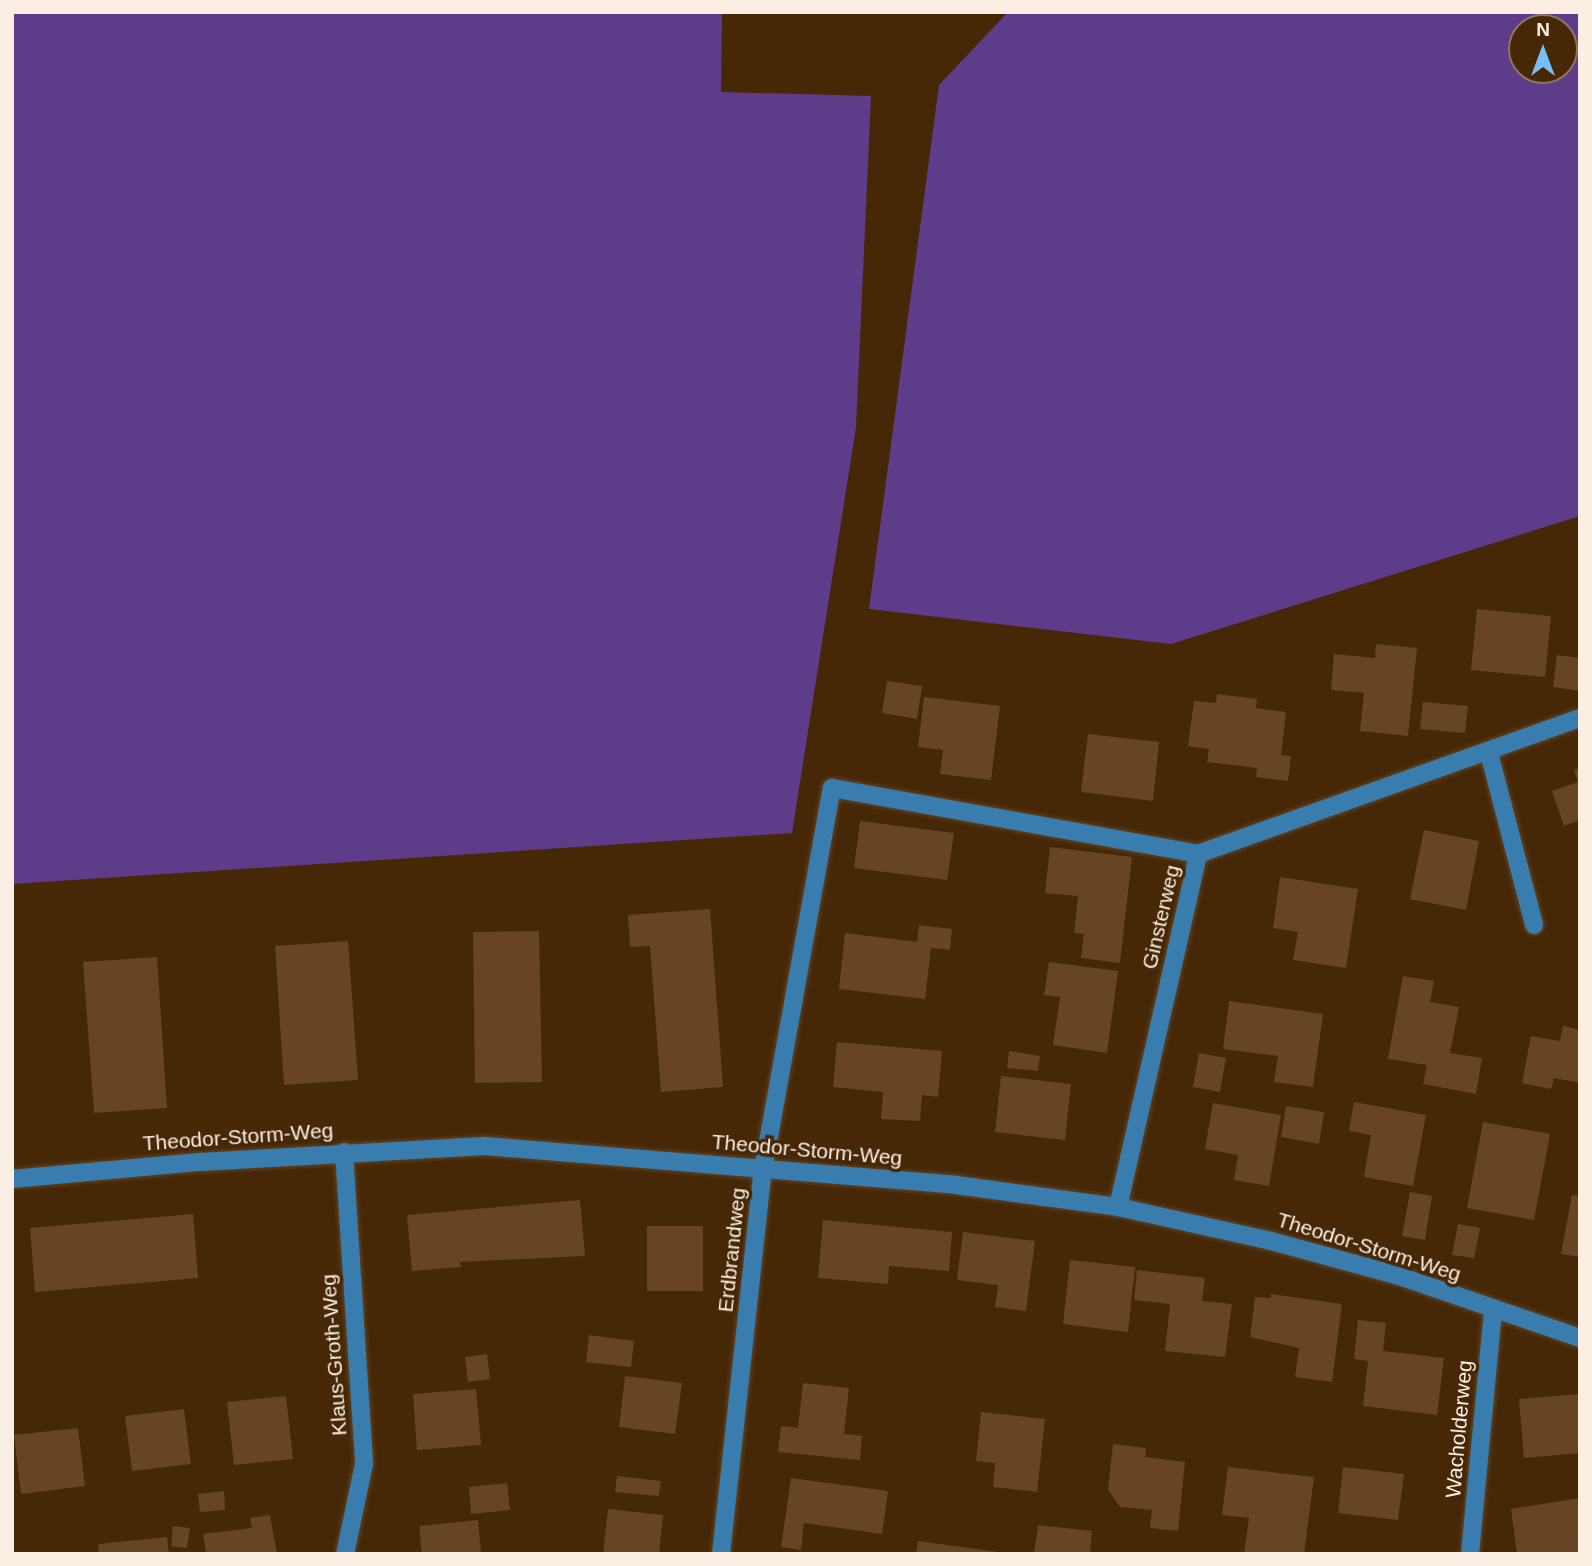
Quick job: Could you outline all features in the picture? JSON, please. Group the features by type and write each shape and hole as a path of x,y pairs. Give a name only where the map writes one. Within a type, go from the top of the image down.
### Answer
{"street":[{"name":"Ginsterweg","path":"1118,1207 1198,854 1489,753 1580,718"},
{"path":"1489,753 1534,925"},
{"name":"Erdbrandweg","path":"721,1554 763,1170 832,788 1198,854"},
{"name":"Theodor-Storm-Weg","path":"12,1179 344,1152 485,1146 956,1185 1118,1207 1272,1241 1396,1275 1580,1338"},
{"name":"Klaus-Groth-Weg","path":"344,1152 364,1464 345,1554"},
{"name":"Wacholderweg","path":"1471,1554 1493,1310"}],"shaded area":[{"path":"12,12 722,12 721,92 871,96 856,427 792,833 12,884"},
{"path":"1008,12 1580,12 1580,516 1171,644 869,609 939,85"}],"building":[{"path":"1477,609 1551,616 1545,677 1471,670"},
{"path":"1376,644 1417,648 1408,736 1360,731 1364,693 1331,690 1334,654 1375,658"},
{"path":"1557,655 1580,658 1580,691 1553,687"},
{"path":"887,681 922,686 917,719 882,713"},
{"path":"1217,694 1257,699 1256,708 1286,712 1281,755 1291,756 1288,781 1256,777 1257,768 1207,762 1209,749 1188,746 1194,701 1216,703"},
{"path":"924,697 1000,706 991,780 940,774 943,750 918,747"},
{"path":"1423,702 1468,706 1465,733 1420,729"},
{"path":"1088,734 1159,742 1153,801 1081,792"},
{"path":"1580,768 1580,820 1564,826 1552,791 1578,782 1574,770"},
{"path":"860,821 954,833 947,880 854,868"},
{"path":"1424,830 1479,841 1466,910 1410,899"},
{"path":"1050,847 1132,857 1120,963 1081,958 1084,934 1074,933 1078,896 1045,893"},
{"path":"1280,877 1358,889 1346,968 1293,960 1298,932 1273,928"},
{"path":"710,909 723,1087 661,1092 650,946 630,947 628,915"},
{"path":"919,925 952,929 950,950 931,948 925,999 839,989 845,933 917,942"},
{"path":"539,931 542,1082 475,1083 473,932"},
{"path":"348,941 358,1080 284,1085 275,946"},
{"path":"157,957 167,1108 94,1113 83,962"},
{"path":"1049,962 1118,971 1107,1053 1053,1045 1060,997 1044,995"},
{"path":"1403,976 1434,981 1430,1002 1459,1007 1450,1053 1482,1058 1476,1094 1423,1084 1427,1065 1388,1059"},
{"path":"1229,1001 1323,1014 1313,1087 1274,1082 1278,1056 1223,1049"},
{"path":"1563,1026 1580,1030 1580,1083 1554,1078 1551,1089 1522,1083 1531,1036 1560,1041"},
{"path":"837,1042 942,1051 938,1097 922,1095 920,1121 881,1119 883,1092 833,1087"},
{"path":"1009,1051 1040,1056 1038,1071 1007,1068"},
{"path":"1199,1053 1226,1058 1220,1092 1193,1087"},
{"path":"1001,1076 1071,1084 1065,1140 995,1132"},
{"path":"1354,1102 1426,1115 1413,1186 1364,1177 1371,1135 1349,1131"},
{"path":"1213,1103 1281,1115 1269,1186 1234,1180 1238,1155 1205,1149"},
{"path":"1286,1106 1324,1112 1319,1144 1281,1137"},
{"path":"1483,1122 1550,1134 1534,1220 1467,1208"},
{"path":"1410,1192 1432,1196 1425,1240 1402,1236"},
{"path":"1572,1195 1580,1196 1580,1257 1561,1254"},
{"path":"580,1200 585,1256 460,1262 461,1267 412,1271 407,1215"},
{"path":"193,1214 198,1278 35,1292 30,1228"},
{"path":"823,1220 952,1232 949,1271 889,1266 888,1284 818,1278"},
{"path":"1458,1224 1480,1228 1474,1258 1452,1255"},
{"path":"647,1226 703,1226 703,1291 647,1291"},
{"path":"963,1232 1035,1241 1026,1311 995,1307 998,1285 957,1280"},
{"path":"1070,1260 1135,1267 1128,1332 1063,1324"},
{"path":"1137,1270 1205,1278 1202,1301 1232,1304 1225,1357 1165,1351 1170,1304 1134,1300"},
{"path":"1271,1294 1342,1304 1332,1382 1295,1377 1299,1348 1250,1337 1255,1297 1271,1298"},
{"path":"1358,1320 1386,1323 1383,1351 1444,1358 1437,1415 1363,1406 1368,1361 1354,1359"},
{"path":"589,1335 634,1341 631,1367 586,1362"},
{"path":"487,1354 490,1379 468,1382 465,1357"},
{"path":"625,1376 682,1383 675,1434 619,1427"},
{"path":"803,1383 849,1388 844,1434 862,1436 860,1460 778,1452 781,1426 798,1428"},
{"path":"476,1389 481,1445 417,1450 413,1394"},
{"path":"1580,1394 1580,1453 1524,1458 1519,1399"},
{"path":"286,1396 293,1459 234,1465 227,1402"},
{"path":"184,1409 191,1464 132,1471 125,1416"},
{"path":"981,1412 1045,1419 1037,1492 993,1487 995,1463 976,1461"},
{"path":"78,1428 85,1486 21,1494 14,1435"},
{"path":"1113,1444 1146,1448 1145,1457 1185,1462 1178,1531 1150,1528 1152,1510 1120,1507 1108,1490"},
{"path":"1228,1467 1314,1477 1304,1554 1244,1554 1249,1518 1222,1515"},
{"path":"1343,1467 1404,1474 1398,1520 1338,1513"},
{"path":"617,1476 661,1481 659,1496 615,1492"},
{"path":"791,1478 888,1491 882,1534 804,1523 801,1550 781,1547"},
{"path":"507,1483 510,1510 471,1514 469,1487"},
{"path":"224,1491 225,1510 200,1512 198,1494"},
{"path":"1580,1498 1580,1553 1517,1554 1511,1509"},
{"path":"608,1509 663,1515 659,1554 603,1554"},
{"path":"270,1515 277,1554 206,1554 203,1534 252,1528 250,1518"},
{"path":"478,1520 481,1554 422,1554 419,1526"},
{"path":"1038,1525 1092,1531 1090,1554 1034,1554"},
{"path":"173,1526 190,1528 187,1548 171,1546"},
{"path":"167,1537 169,1554 99,1554 98,1544"},
{"path":"918,1541 998,1552 998,1554 916,1554"}]}
